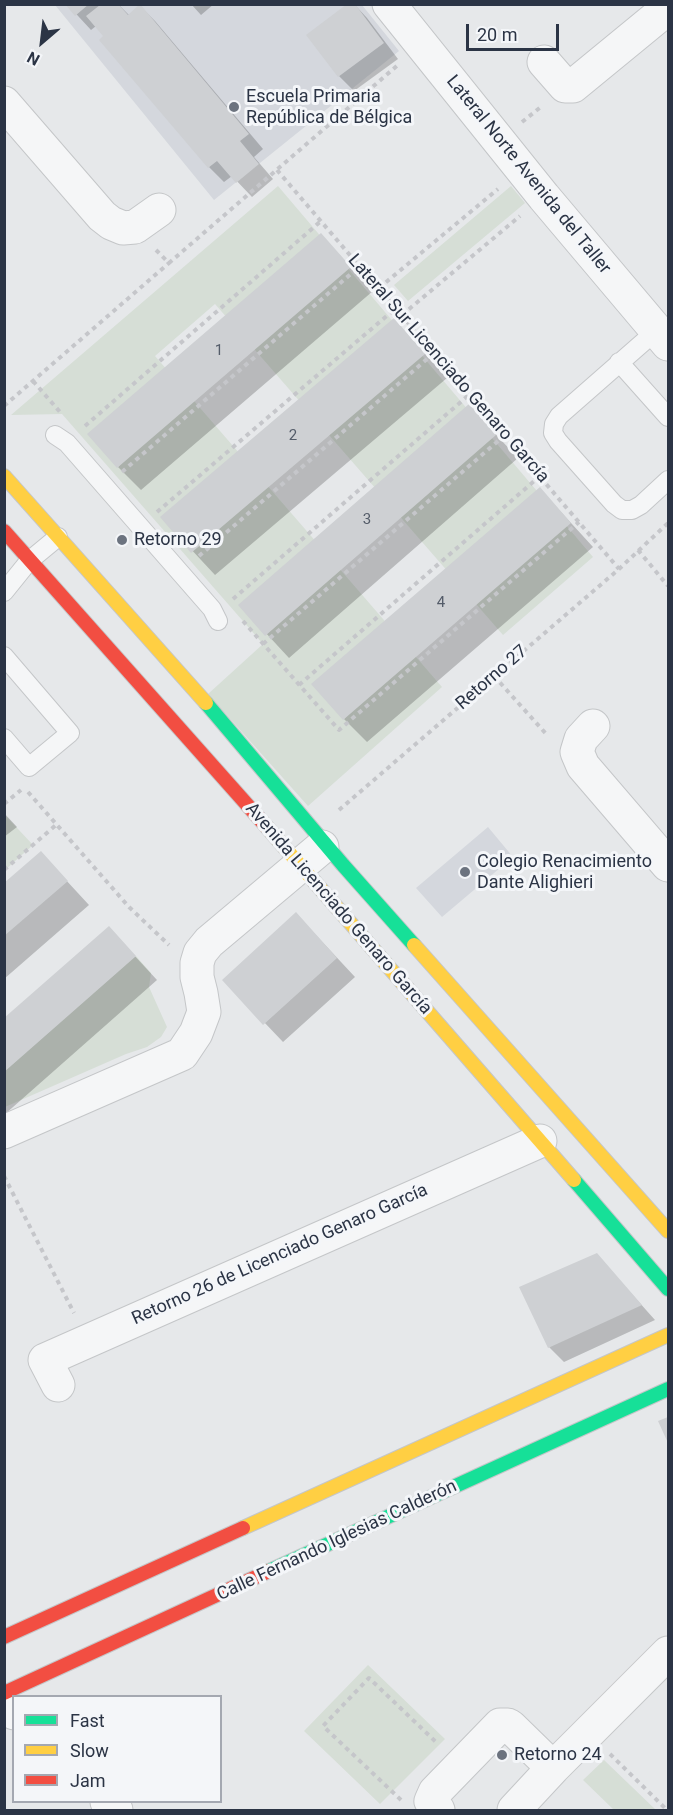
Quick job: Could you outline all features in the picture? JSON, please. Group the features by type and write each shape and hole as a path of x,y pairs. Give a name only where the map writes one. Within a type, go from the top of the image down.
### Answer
{"street":[{"name":"Lateral Norte Avenida del Taller","path":"389,4 544,196 664,331"},
{"path":"544,62 565,86 573,86 669,8"},
{"path":"4,103 102,216 123,228 147,218"},
{"name":"Avenida Licenciado Genaro García","path":"4,476 187,681 320,838 540,1141 669,1289"},
{"name":"Avenida Licenciado Genaro García","path":"4,531 301,866 423,980 669,1231"},
{"path":"585,739 583,766 669,865"},
{"path":"4,1132 182,1054 196,1033 204,1012 197,977 200,953 209,942 301,866 320,838"},
{"name":"Retorno 26 de Licenciado Genaro García","path":"58,1385 45,1360 540,1141"},
{"path":"4,1637 669,1335"},
{"name":"Calle Fernando Iglesias Calderón","path":"4,1693 669,1389"},
{"path":"514,1810 669,1653"},
{"path":"438,1810 431,1801 433,1796 497,1728 504,1725 511,1727 553,1768"}],"lane":[{"path":"664,331 619,362 559,416 554,424 553,433 614,504 622,510 632,510 640,506 669,480"},
{"path":"619,362 669,417"},
{"path":"55,435 67,443 90,469 212,609 218,621"},
{"path":"4,592 29,561 58,537"},
{"path":"4,656 70,734 29,767 4,738"}],"path":[{"path":"4,406 422,44"},
{"path":"499,141 565,86"},
{"path":"379,288 522,169"},
{"name":"Lateral Sur Licenciado Genaro García","path":"277,170 620,569"},
{"path":"402,315 544,196"},
{"path":"147,218 169,263"},
{"path":"78,432 321,221"},
{"path":"117,476 360,266"},
{"path":"152,517 396,308"},
{"path":"192,562 434,353"},
{"path":"33,381 62,414"},
{"path":"228,604 470,394"},
{"path":"263,644 505,435"},
{"path":"299,685 540,476"},
{"path":"242,620 339,730 579,522"},
{"name":"Retorno 27","path":"320,838 494,676 620,569 669,523"},
{"path":"638,550 669,586"},
{"path":"494,676 558,747 585,739"},
{"path":"4,804 23,787 129,907 180,956 197,963"},
{"path":"4,870 56,825"},
{"path":"4,1176 88,1340"},
{"path":"404,1803 323,1726 369,1678 461,1766"},
{"path":"589,1733 667,1810"}],"shaded area":[{"name":"Escuela Primaria República de Bélgica","path":"55,5 362,5 399,51 214,200"},
{"path":"278,186 593,557 503,635 215,304 155,356 442,687 308,806 208,694 263,644 62,414 11,415"},
{"path":"511,186 525,203 408,301 394,285"},
{"path":"4,814 33,845 5,870 4,870"},
{"name":"Colegio Renacimiento Dante Alighieri","path":"488,827 513,857 442,917 416,888"},
{"path":"136,956 151,973 149,987 167,1027 161,1037 147,1047 5,1107 4,1072"},
{"path":"368,1665 445,1739 380,1804 304,1731"},
{"path":"604,1760 656,1810 614,1810 583,1780"}],"building":[{"path":"65,4 89,4 75,16"},
{"path":"140,4 249,134 240,141 259,164 236,183 217,161 208,168 99,40 103,36 86,16 100,5 119,5 128,15"},
{"path":"347,4 355,4 384,43 338,77 306,35"},
{"path":"321,233 351,267 117,468 87,434"},
{"path":"394,318 425,354 191,553 160,517"},
{"path":"469,404 496,435 265,636 238,605"},
{"path":"540,487 571,523 343,720 311,684"},
{"path":"41,851 68,881 4,936 4,883"},
{"path":"296,912 337,958 263,1025 222,980"},
{"path":"109,926 136,956 4,1072 4,1018"},
{"path":"597,1253 642,1305 548,1348 519,1287"},
{"path":"668,1417 668,1443 658,1421"}],"traffic: fast":[{"path":"206,703 414,945"},
{"path":"574,1180 668,1289"},
{"path":"269,1571 668,1389"}],"traffic: slow":[{"path":"4,476 206,703"},
{"path":"266,826 574,1180"},
{"path":"414,945 668,1231"},
{"path":"243,1528 668,1335"}],"traffic: jam":[{"path":"4,531 266,826"},
{"path":"4,1637 243,1528"},
{"path":"4,1693 269,1571"}],"place":[{"name":"Escuela Primaria República de Bélgica","path":"234,107"},
{"name":"Retorno 29","path":"122,540"},
{"name":"Colegio Renacimiento Dante Alighieri","path":"465,872"},
{"name":"Retorno 24","path":"502,1755"}]}
